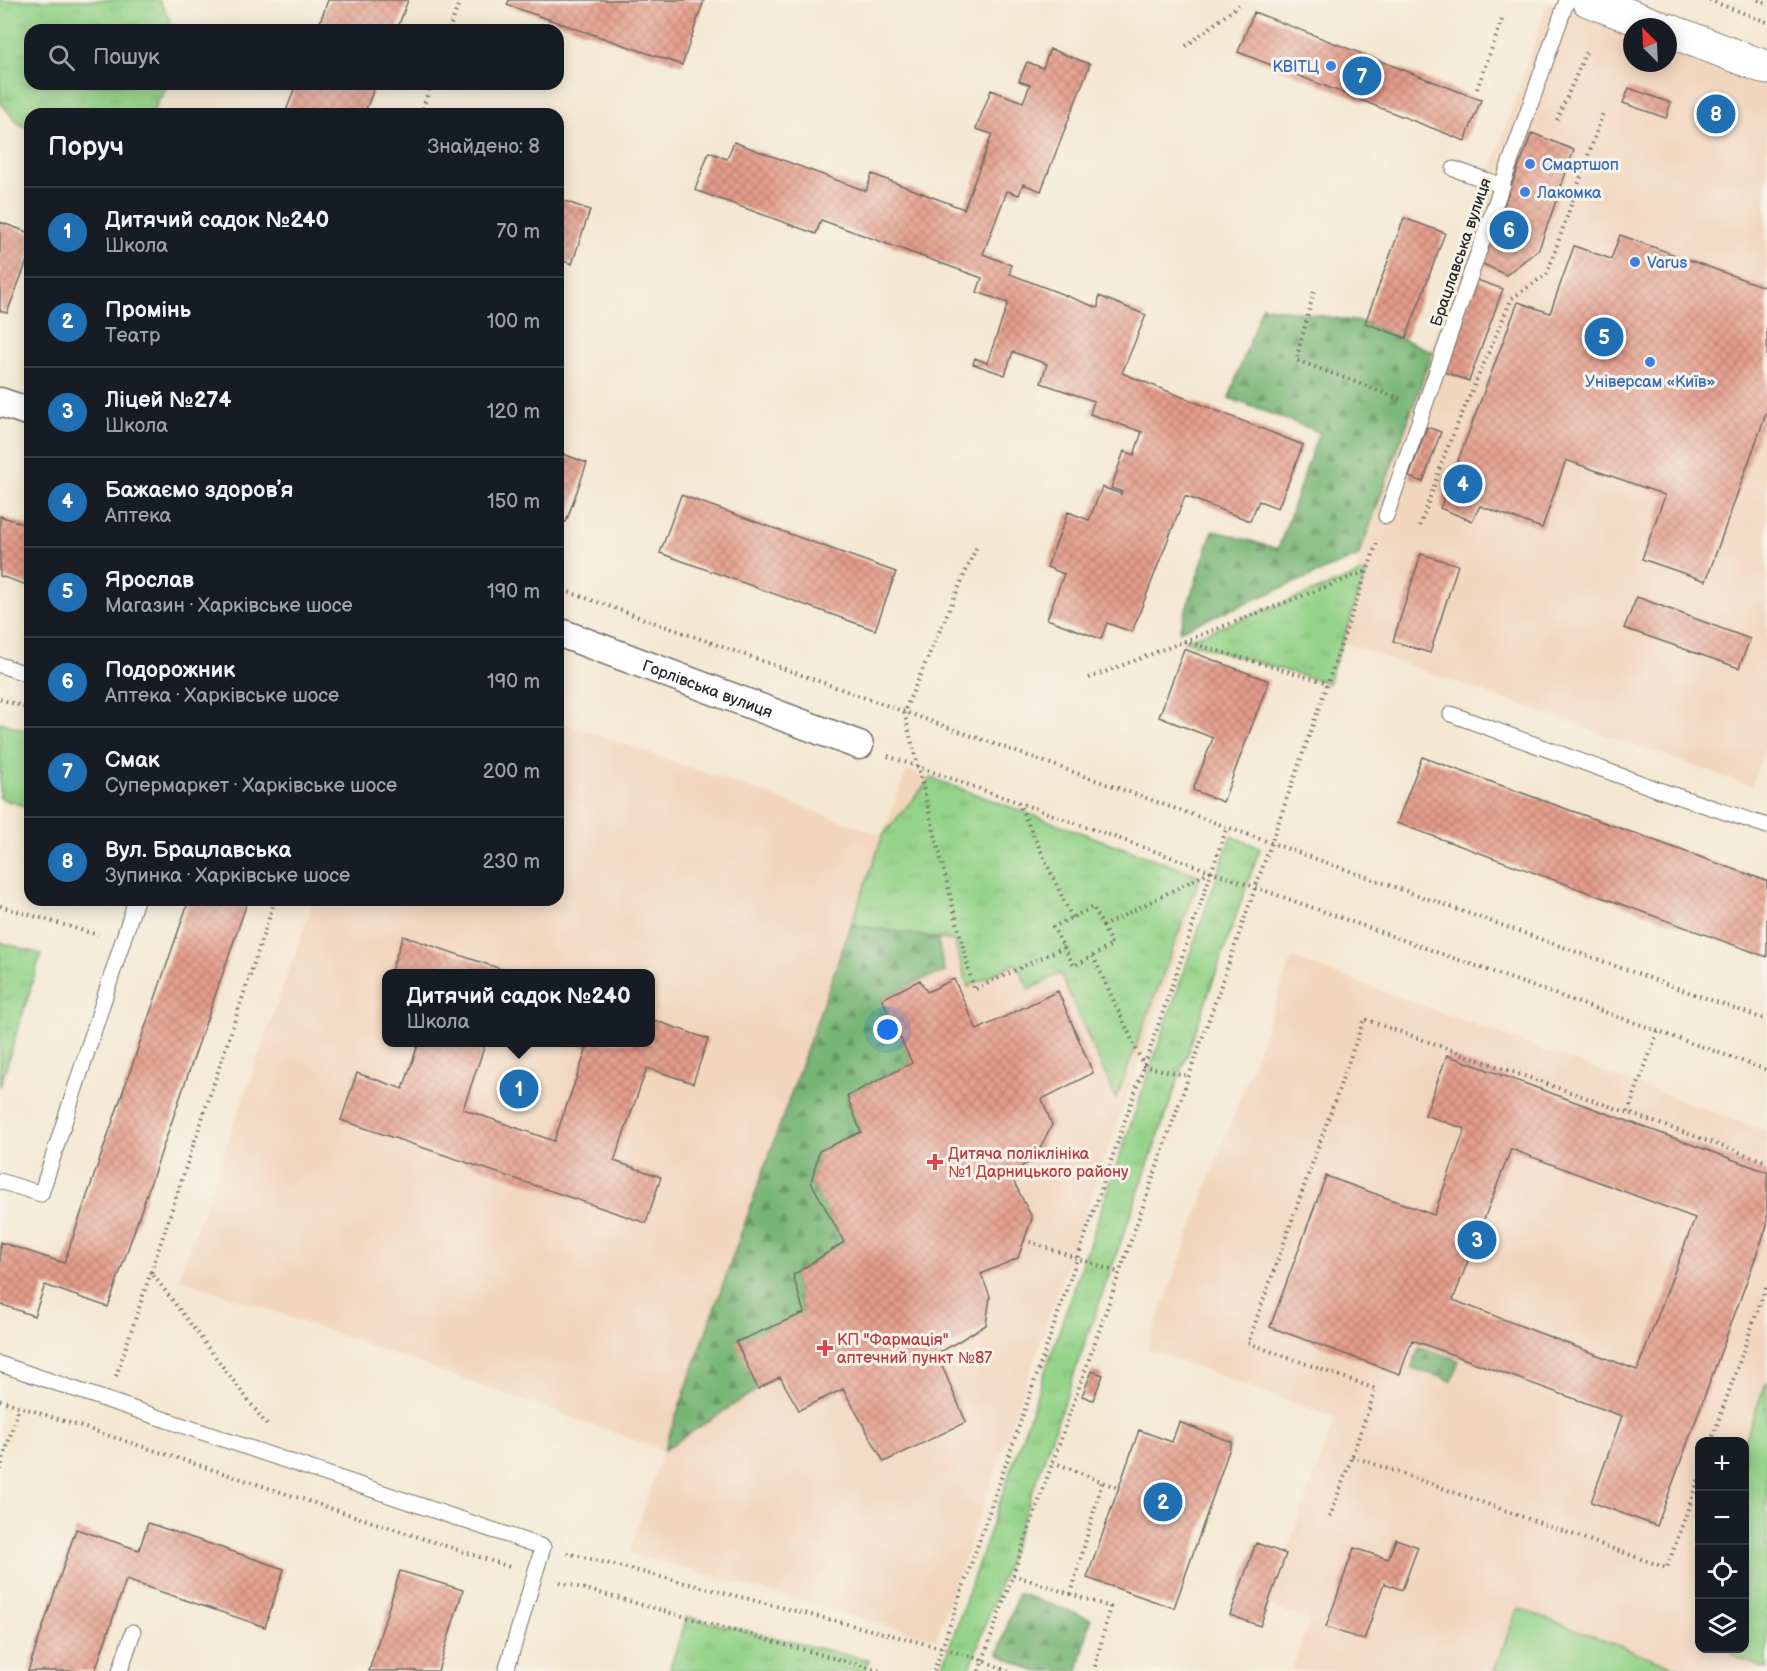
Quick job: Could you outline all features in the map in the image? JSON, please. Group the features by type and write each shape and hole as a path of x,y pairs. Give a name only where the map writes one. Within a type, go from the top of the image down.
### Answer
{"main road":[{"path":"1588,0 1635,18"},
{"path":"1677,33 1767,68"}],"street":[{"path":"0,402 24,410"},
{"name":"Горлівська вулиця","path":"564,634 859,745"}],"lane":[{"name":"Брацлавська вулиця","path":"1386,516 1566,0"},
{"path":"1454,169 1503,186"},
{"path":"0,665 24,673"},
{"path":"1451,714 1767,826"},
{"path":"0,1181 40,1194 134,906"},
{"path":"0,1364 543,1547 506,1671"},
{"path":"120,1671 133,1632"}],"path":[{"path":"451,24 460,0"},
{"path":"1709,0 1767,22"},
{"path":"1758,0 1767,3"},
{"path":"1186,46 1239,5"},
{"path":"1477,89 1502,20"},
{"path":"1557,120 1587,50"},
{"path":"423,108 429,90"},
{"path":"1420,526 1446,451 1512,298 1548,274 1603,113"},
{"path":"1314,292 1296,360 1425,407"},
{"path":"979,1671 1386,516"},
{"path":"976,549 904,712 974,990 1064,947"},
{"path":"1089,678 1367,571"},
{"path":"564,590 1767,1020"},
{"path":"1184,640 1328,683"},
{"path":"0,699 24,707"},
{"path":"859,745 1767,1070"},
{"path":"1018,802 1072,918"},
{"path":"934,1671 1227,827"},
{"path":"1102,926 1212,870"},
{"path":"0,906 71,927"},
{"path":"108,1401 273,906"},
{"path":"1093,907 1112,945 1074,966 1053,927 1072,918 1093,907"},
{"path":"1093,956 1144,1066"},
{"path":"1330,1517 1376,1389 1248,1343 1364,1018 1767,1162"},
{"path":"1628,1112 1658,1031"},
{"path":"1144,1066 1188,1076"},
{"path":"1024,1240 1120,1273"},
{"path":"151,1272 296,1464"},
{"path":"1714,1437 1767,1284"},
{"path":"0,1470 19,1407"},
{"path":"1352,1456 1667,1568 1695,1489"},
{"path":"1053,1461 1118,1488"},
{"path":"1071,1594 1102,1482"},
{"path":"543,1547 942,1648 982,1660 1008,1671"},
{"path":"1013,1575 1110,1607 1094,1671"}],"shaded area":[{"path":"1548,2 1623,31 1623,72 1677,72 1677,53 1767,88 1767,742 1751,786 1333,639"},
{"path":"564,723 882,835 907,770 1204,875 936,1639 629,1553 663,1450 179,1278 312,906 564,906"},
{"path":"1292,958 1767,1132 1767,1671 1291,1671 1309,1621 1268,1604 1335,1418 1147,1349"}],"green space":[{"path":"0,0 159,0 170,24 24,24 24,90 165,90 155,108 24,108 24,126 18,123 0,102"},
{"path":"1262,306 1365,323 1433,352 1359,556 1179,631 1213,530 1278,549 1319,432 1229,398"},
{"path":"1367,571 1328,683 1184,641"},
{"path":"0,722 24,730 24,806 0,798"},
{"path":"931,778 1200,876 1116,1099 1060,973 1029,990 1016,963 968,987 954,941 851,925 883,835"},
{"path":"1231,836 1260,848 969,1671 941,1671"},
{"path":"851,925 937,938 945,972 920,980 882,999 912,1063 847,1096 861,1132 819,1152 811,1182 844,1242 793,1275 804,1313 758,1389 664,1450"},
{"path":"0,942 41,954 0,1087"},
{"path":"1419,1347 1459,1360 1452,1381 1412,1368"},
{"path":"1767,1381 1767,1669 1737,1658 1733,1653 1749,1653 1749,1437 1746,1437"},
{"path":"1018,1593 1091,1619 1078,1671 1034,1671 998,1654"},
{"path":"1518,1608 1686,1671 1494,1671"},
{"path":"687,1617 869,1660 865,1671 669,1671"}],"building":[{"path":"328,0 408,0 399,24 319,24"},
{"path":"509,0 704,0 682,65 507,5"},
{"path":"1254,12 1481,100 1465,141 1238,52"},
{"path":"1050,49 1090,64 1041,191 1023,184 1019,195 1007,191 983,254 1011,265 1010,274 1098,308 1099,296 1146,315 1122,373 1303,445 1278,508 1259,501 1250,521 1185,496 1132,632 1107,623 1101,639 1047,619 1064,574 1047,567 1068,512 1089,520 1102,487 1121,494 1122,492 1111,488 1124,451 1134,455 1142,432 1090,414 1094,401 1041,383 1047,364 1013,352 1005,375 973,364 975,358 987,363 1008,303 977,292 982,278 821,220 816,234 695,190 709,152 727,159 734,142 866,191 872,174 964,209 992,134 976,129 991,90 1023,102 1030,85 1019,81 1027,62 1043,68"},
{"path":"1629,88 1671,103 1666,118 1623,103"},
{"path":"294,90 374,90 366,108 287,108"},
{"path":"1532,133 1574,150 1539,249 1506,275 1481,263"},
{"path":"564,201 590,210 572,264 564,261"},
{"path":"1404,218 1445,233 1406,338 1365,323"},
{"path":"0,222 24,231 24,269 7,313 0,311"},
{"name":"Універсам «Київ»","path":"1620,235 1767,288 1767,411 1706,581 1642,559 1665,495 1566,460 1542,528 1480,506 1472,521 1440,508 1518,302 1550,313 1574,246 1611,259"},
{"path":"1477,280 1503,289 1469,381 1444,372"},
{"path":"1427,427 1441,432 1423,482 1409,477"},
{"path":"564,454 587,463 566,522 564,522"},
{"path":"681,495 896,572 875,630 660,553"},
{"path":"0,516 24,524 24,584 0,576"},
{"path":"1421,554 1458,565 1430,653 1393,641"},
{"path":"1637,597 1750,639 1739,668 1624,628"},
{"path":"1184,649 1269,681 1223,802 1193,790 1213,738 1159,717"},
{"path":"1422,757 1767,881 1767,957 1397,823"},
{"path":"187,906 246,906 108,1307 45,1285 34,1316 0,1304 0,1242 64,1263"},
{"path":"403,936 501,969 392,969"},
{"path":"954,979 977,1030 1058,991 1093,1073 1042,1099 1052,1125 1036,1155 1011,1176 1032,1218 1018,1258 981,1274 990,1296 986,1325 937,1354 966,1422 884,1462 843,1389 799,1410 780,1377 758,1389 736,1342 804,1313 793,1275 844,1242 811,1182 819,1151 861,1132 847,1096 912,1063 882,999 920,980 927,992"},
{"path":"655,1020 708,1039 693,1083 647,1068 614,1161 661,1177 646,1223 341,1120 357,1073 403,1089 417,1047 484,1047 463,1109 554,1141 587,1048 585,1047 655,1047"},
{"path":"1447,1055 1767,1172 1767,1226 1657,1526 1591,1502 1622,1416 1412,1340 1400,1374 1270,1327 1326,1176 1434,1215 1465,1129 1425,1115","holes":["1511,1149 1695,1218 1637,1370 1453,1300"]},
{"path":"1092,1371 1103,1375 1093,1400 1082,1396"},
{"path":"1179,1422 1232,1442 1174,1608 1087,1578 1139,1430 1172,1442"},
{"path":"148,1523 284,1569 265,1627 126,1580 95,1671 28,1671 76,1529 139,1550"},
{"path":"1396,1539 1418,1547 1402,1590 1384,1583 1364,1640 1326,1627 1354,1548 1388,1559"},
{"path":"1256,1543 1286,1554 1260,1626 1230,1615"},
{"path":"400,1571 463,1590 438,1671 369,1671"}],"place":[{"name":"КВІТЦ","path":"1331,66"},
{"name":"Смак","path":"1362,76"},
{"name":"Вул. Брацлавська","path":"1716,114"},
{"name":"Смартшоп","path":"1530,164"},
{"name":"Лакомка","path":"1525,192"},
{"name":"Подорожник","path":"1509,230"},
{"name":"Varus","path":"1635,262"},
{"name":"Ярослав","path":"1604,337"},
{"name":"Універсам «Київ»","path":"1650,362"},
{"name":"Бажаємо здоровʼя","path":"1463,484"},
{"name":"Дитячий садок №240","path":"519,1089"},
{"name":"Дитяча поліклініка №1 Дарницького району","path":"935,1162"},
{"name":"Ліцей №274","path":"1477,1240"},
{"name":"КП \"Фармація\" аптечний пункт №87","path":"825,1348"},
{"name":"Промінь","path":"1163,1502"}]}
